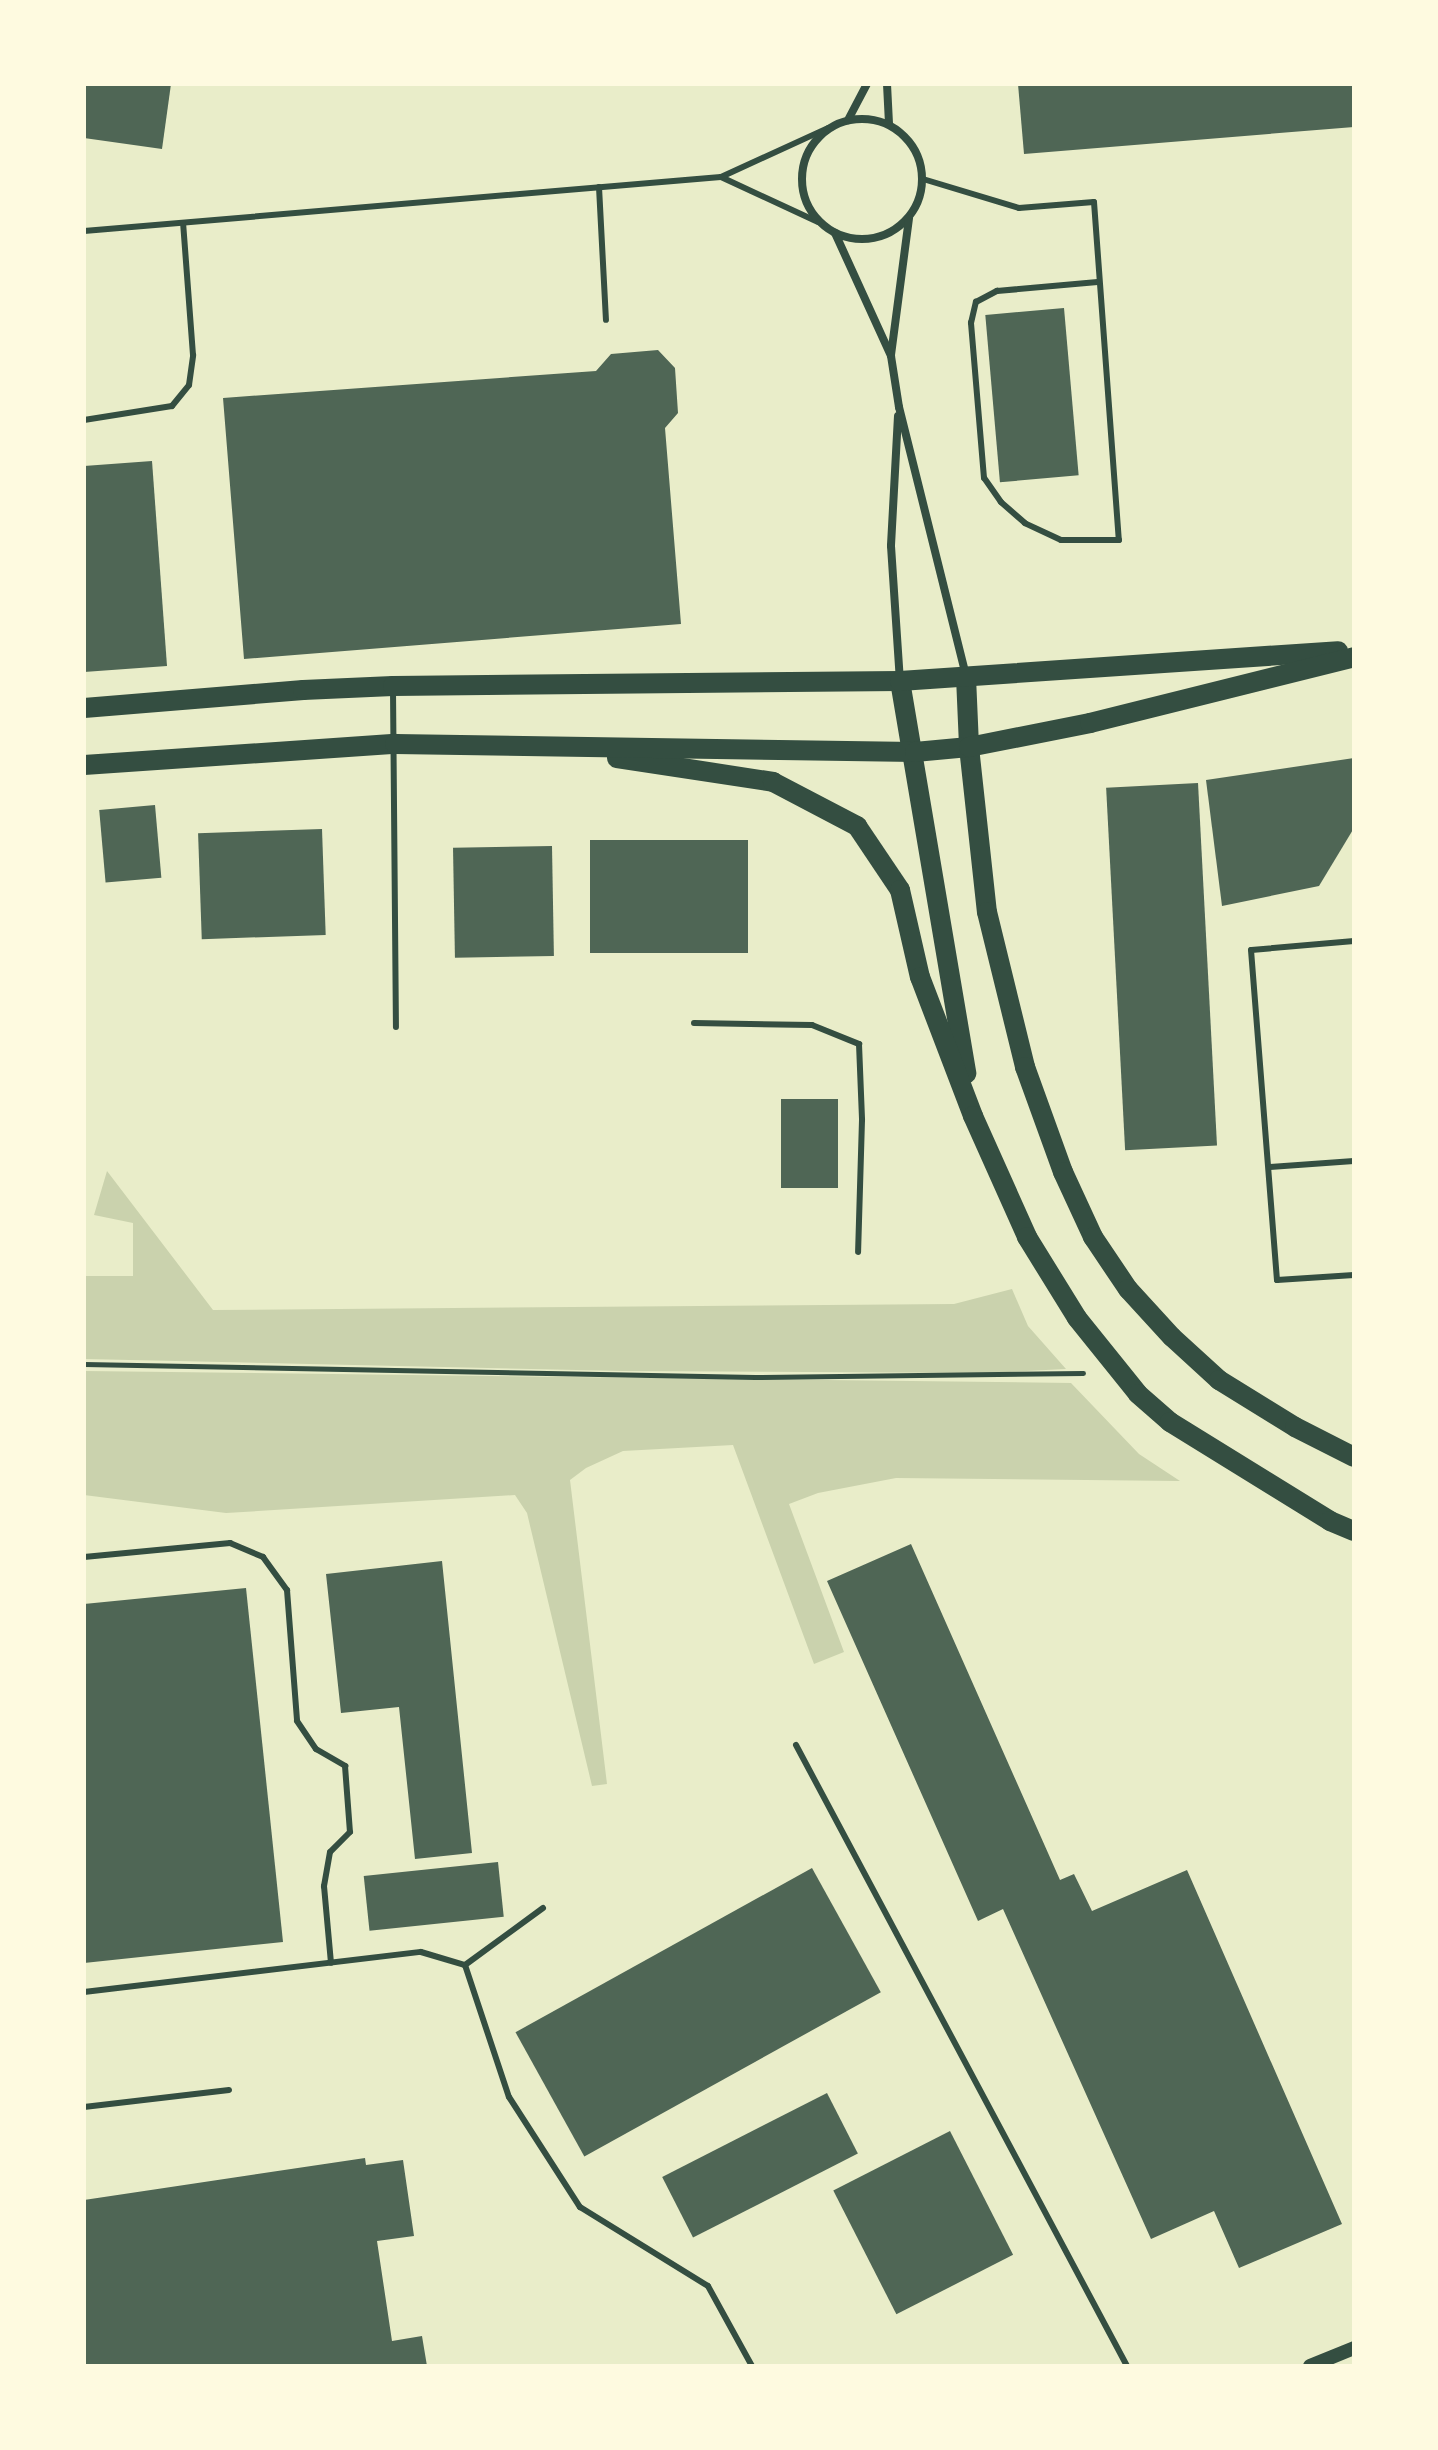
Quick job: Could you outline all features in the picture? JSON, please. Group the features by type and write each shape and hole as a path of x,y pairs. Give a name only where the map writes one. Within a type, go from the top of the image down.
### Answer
{"main road":[{"path":"84,708 393,686 900,681 1354,650"},
{"path":"84,765 395,744 915,752 969,747 1090,723 1354,657"},
{"path":"966,677 969,747 987,912 1025,1067 1063,1172 1093,1237 1128,1289 1172,1337 1219,1380 1354,1457"},
{"path":"900,681 915,752 973,1116"},
{"path":"542,747 773,782 857,826 900,890 920,977 973,1116 1027,1237 1053,1283 1119,1372 1138,1394 1170,1422 1330,1521 1354,1531"}],"street":[{"path":"848,120 867,84"},
{"path":"887,84 889,124"},
{"path":"869,119 889,124 906,137 919,158 923,179 920,200 909,218 896,230 876,239 858,240 835,233 818,222 806,204 801,182 808,153 828,128 848,120 869,119"},
{"path":"891,356 909,218"},
{"path":"835,233 891,356 899,407 966,677"},
{"path":"899,407 891,546 900,681"},
{"path":"1310,2366 1354,2348"}],"lane":[{"path":"84,231 721,177 828,128"},
{"path":"721,177 818,222"},
{"path":"923,179 1019,208 1094,202 1119,540 1061,540 1025,523 1001,502 984,478 971,323 976,302 997,291 1098,282"},
{"path":"599,187 606,320"},
{"path":"84,420 172,406 189,385 193,355 183,223"},
{"path":"393,686 396,1027"},
{"path":"1354,941 1251,950 1277,1280 1354,1275"},
{"path":"694,1023 812,1025 859,1044 862,1120 858,1252"},
{"path":"1270,1167 1354,1161"},
{"path":"84,1557 230,1543 263,1557 287,1590 297,1721 316,1749 345,1766 350,1832 330,1852 324,1886 331,1963"},
{"path":"796,1745 1127,2366"},
{"path":"465,1965 543,1908"},
{"path":"84,1992 421,1952 465,1965"},
{"path":"465,1965 509,2097 580,2207 708,2286 752,2366"},
{"path":"84,2107 229,2090"}],"path":[{"path":"84,1364 755,1377 983,1377 1119,1372"}],"green space":[{"path":"107,1171 213,1310 954,1304 1012,1289 1028,1326 1066,1369 989,1373 622,1371 84,1359 84,1276 133,1276 133,1223 94,1215"},
{"path":"84,1371 1071,1383 1139,1454 1180,1481 896,1478 818,1493 789,1504 844,1652 814,1664 733,1445 623,1451 586,1468 570,1480 607,1784 592,1786 527,1513 515,1495 226,1513 84,1495"}],"building":[{"path":"84,84 171,84 162,149 84,138"},
{"path":"1018,84 1354,84 1354,127 1024,154"},
{"path":"1064,308 1079,475 1000,482 985,315"},
{"path":"658,350 675,368 678,413 665,428 681,624 244,659 223,398 596,371 611,354"},
{"path":"152,461 167,666 84,672 84,466"},
{"path":"1354,758 1354,828 1319,886 1222,906 1206,780"},
{"path":"1198,783 1217,1146 1125,1150 1106,788"},
{"path":"155,805 161,878 106,883 99,810"},
{"path":"322,829 326,935 202,939 198,833"},
{"path":"590,840 748,840 748,953 590,953"},
{"path":"552,846 554,956 455,958 453,848"},
{"path":"781,1099 838,1099 838,1188 781,1188"},
{"path":"911,1544 1060,1880 1074,1874 1092,1911 1187,1870 1342,2224 1239,2268 1214,2211 1151,2239 1003,1909 978,1921 827,1581"},
{"path":"442,1561 472,1853 415,1859 399,1707 341,1713 326,1574"},
{"path":"246,1588 283,1942 84,1963 84,1604"},
{"path":"498,1862 504,1917 369,1931 364,1876"},
{"path":"812,1868 881,1992 584,2157 516,2032"},
{"path":"827,2093 858,2154 693,2238 662,2177"},
{"path":"950,2131 1013,2255 896,2314 833,2190"},
{"path":"365,2158 366,2165 403,2160 414,2236 377,2241 392,2341 422,2336 427,2366 84,2366 84,2200"}]}
